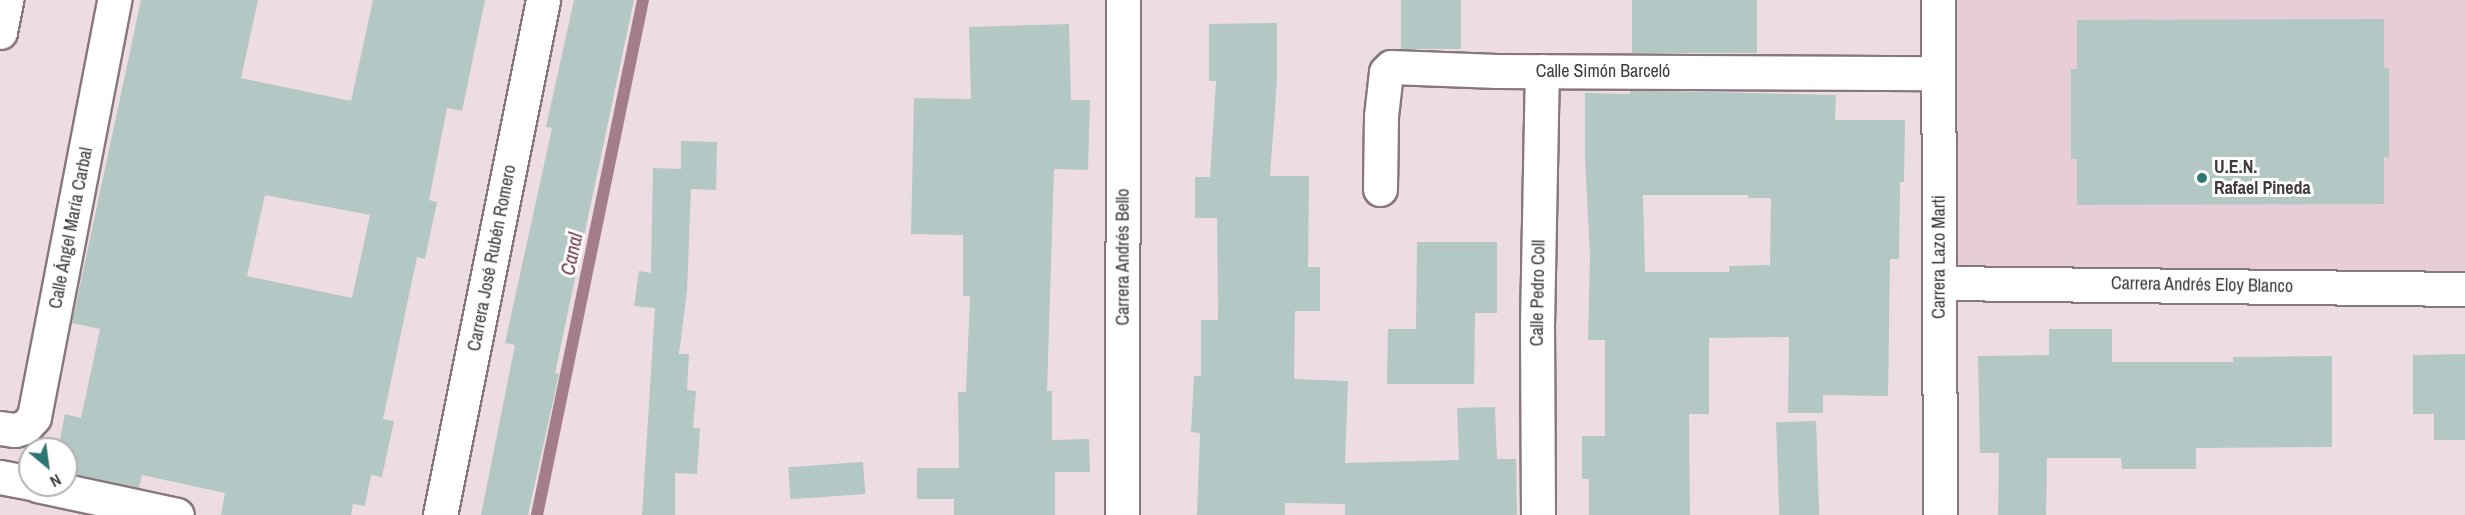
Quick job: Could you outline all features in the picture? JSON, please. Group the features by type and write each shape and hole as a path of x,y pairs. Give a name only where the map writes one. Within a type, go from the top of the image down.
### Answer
{"street":[{"path":"0,32 6,0"},
{"name":"Calle Ángel María Carbal","path":"0,428 15,430 25,427 34,417 114,0"},
{"name":"Carrera José Rubén Romero","path":"440,515 543,0"},
{"name":"Carrera Andrés Bello","path":"1122,515 1123,0"},
{"name":"Carrera Lazo Marti","path":"1938,0 1940,515"},
{"name":"Calle Simón Barceló","path":"1380,189 1381,117 1386,72 1391,67 1542,71 1938,73"},
{"name":"Calle Pedro Coll","path":"1538,515 1537,326 1542,71"},
{"name":"Carrera Andrés Eloy Blanco","path":"1939,283 2465,289"},
{"path":"0,477 18,481"},
{"path":"78,494 177,515"}],"shaded area":[{"name":"U.E.N. Rafael Pineda","path":"1938,0 2465,0 2465,283 1938,283"}],"building":[{"path":"141,0 258,0 241,78 351,101 373,0 485,0 462,111 447,108 429,200 437,202 425,259 417,257 383,419 394,421 382,477 371,475 365,506 353,504 351,515 221,515 225,493 142,475 139,488 78,475 78,437 60,437 65,414 81,418 100,329 72,323","holes":["265,195 370,215 352,298 247,276"]},
{"path":"574,0 634,0 555,373 559,374 528,515 481,515 515,345 505,343 552,128 546,127"},
{"path":"1401,0 1461,0 1461,49 1401,49"},
{"path":"1632,0 1757,0 1757,53 1632,53"},
{"path":"2384,19 2384,68 2389,68 2389,158 2384,157 2384,204 2077,205 2077,159 2071,159 2071,69 2077,69 2077,20"},
{"path":"1277,23 1277,80 1270,176 1309,176 1308,267 1320,267 1320,311 1295,311 1294,379 1348,381 1345,463 1459,460 1457,408 1495,407 1497,459 1516,459 1517,515 1345,515 1345,504 1285,503 1285,515 1197,515 1200,433 1191,432 1194,376 1201,376 1201,320 1218,320 1217,218 1195,218 1195,177 1210,177 1216,81 1209,81 1209,24"},
{"path":"1069,24 1071,100 1090,100 1088,170 1054,169 1047,391 1052,391 1052,440 1089,439 1090,472 1055,472 1055,515 954,515 954,499 917,499 917,468 959,468 958,392 966,392 970,296 963,296 963,235 911,234 914,98 971,99 969,27"},
{"path":"1630,90 1836,95 1835,120 1905,120 1904,182 1900,182 1899,259 1890,259 1888,396 1823,395 1823,413 1788,413 1789,337 1709,338 1709,414 1689,414 1690,515 1589,515 1589,479 1582,479 1582,436 1605,436 1605,340 1588,340 1590,255 1585,159 1585,93 1630,94","holes":["1643,195 1748,195 1748,198 1771,198 1770,265 1729,266 1729,272 1645,272"]},
{"path":"681,141 717,142 716,190 691,189 687,291 679,354 689,354 687,390 696,391 693,428 700,428 697,474 675,473 675,515 642,515 655,308 634,306 639,271 651,273 653,168 681,169"},
{"path":"1417,242 1497,242 1497,313 1475,313 1474,384 1387,384 1388,329 1416,329"},
{"path":"2049,329 2112,329 2112,362 2233,362 2233,357 2332,356 2332,447 2196,448 2196,469 2122,469 2121,458 2047,458 2046,515 1998,515 1999,453 1980,453 1978,356 2049,355"},
{"path":"2465,354 2465,440 2434,440 2434,414 2413,414 2413,355"},
{"path":"1816,421 1819,515 1779,515 1776,422"},
{"path":"863,462 865,494 790,499 788,467"}],"waterway":[{"name":"Canal","path":"537,515 643,0"}],"place":[{"name":"U.E.N. Rafael Pineda","path":"2202,178"}]}
